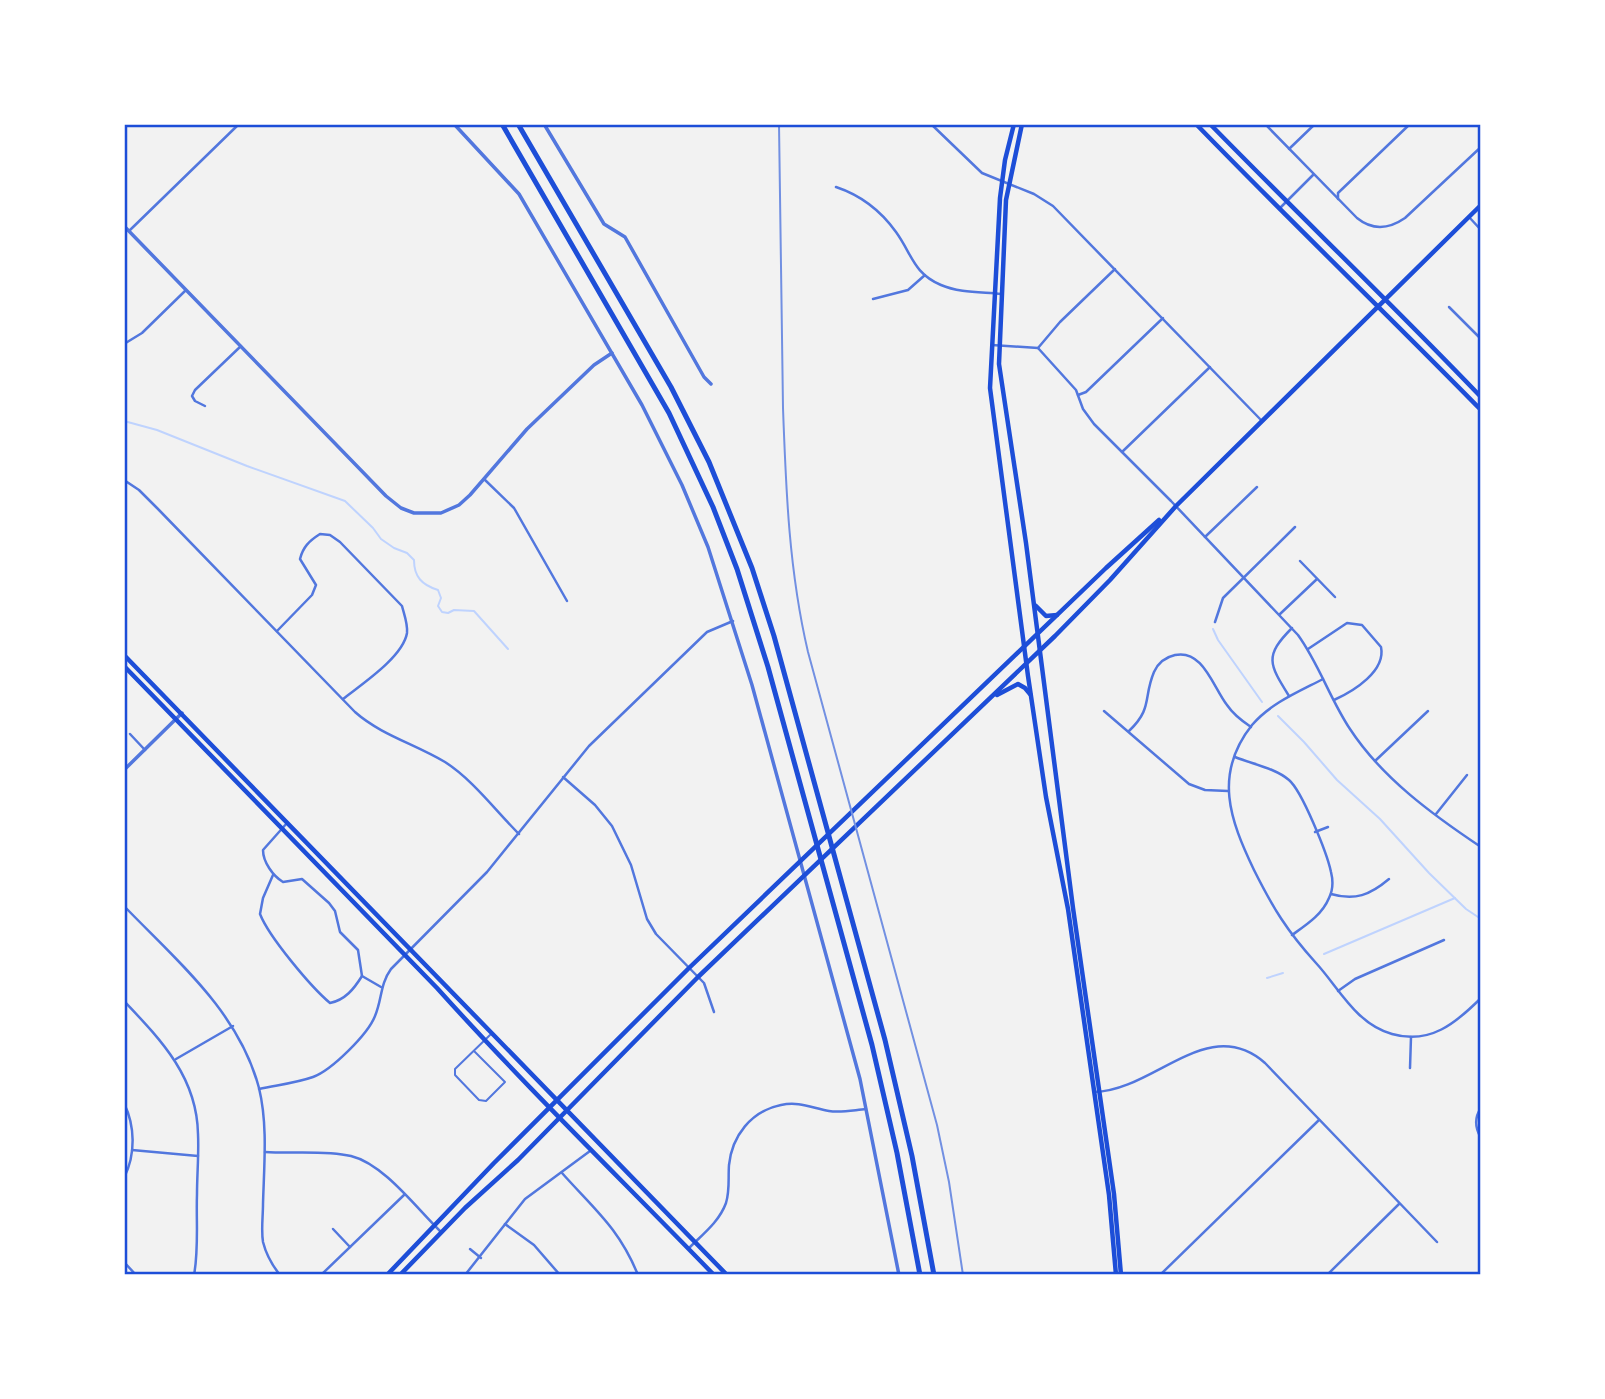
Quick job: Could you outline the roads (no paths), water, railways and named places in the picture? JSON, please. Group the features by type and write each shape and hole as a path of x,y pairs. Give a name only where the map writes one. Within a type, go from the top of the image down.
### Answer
{"highway":[{"path":"502,124 665,405 709,497 737,569 765,656 872,1045 897,1153 920,1275"},
{"path":"518,124 671,387 709,463 748,556 774,636 885,1040 908,1135 934,1275"}],"main road":[{"path":"1014,124 1005,182 990,388 1046,797 1068,909 1117,1216 1121,1275"},
{"path":"1005,182 1022,124"},
{"path":"1196,124 1379,305 1481,411"},
{"path":"1210,124 1386,298 1481,397"},
{"path":"387,1275 688,968 872,790 1025,648 1105,568 1175,506 1481,205"},
{"path":"995,345 1041,649 1112,1217 1116,1275"},
{"path":"400,1275 568,1110 698,977 1027,663 1110,580 1175,506"},
{"path":"1034,604 1046,616 1058,615"},
{"path":"124,654 727,1275"},
{"path":"124,666 404,954 549,1109 714,1275"},
{"path":"988,701 1014,684 1022,685 1031,696"}],"street":[{"path":"129,231 239,124"},
{"path":"454,124 519,194 647,414 709,547 733,621 829,964 866,1108 899,1275"},
{"path":"544,124 604,224 625,237 704,377 711,384"},
{"path":"931,124 982,173 1034,194 1053,206 1261,420"},
{"path":"1265,124 1338,199 1364,223 1374,227 1391,226 1412,213 1481,147"},
{"path":"1289,149 1315,124"},
{"path":"1338,199 1338,193 1409,124"},
{"path":"1279,209 1313,175"},
{"path":"836,187 854,193 872,207 897,233 911,260 925,275 949,288 998,293"},
{"path":"1469,217 1481,229"},
{"path":"124,226 386,496 401,508 419,514 447,511 464,501 527,429 598,361 612,353"},
{"path":"1038,348 1060,322 1115,269"},
{"path":"873,299 914,286 925,275"},
{"path":"124,344 142,333 186,290"},
{"path":"1449,307 1481,339"},
{"path":"1078,395 1086,392 1163,318"},
{"path":"995,345 1038,348 1078,395 1090,419 1292,628 1308,649 1351,730 1375,761 1401,787 1481,847"},
{"path":"205,406 195,401 192,396 195,390 241,346"},
{"path":"1122,452 1210,367"},
{"path":"484,479 514,508 567,601"},
{"path":"124,480 139,490 371,726 425,751 457,771 519,834"},
{"path":"1205,537 1257,487"},
{"path":"1215,622 1223,598 1295,527"},
{"path":"277,631 312,595 316,585 300,559 302,551 310,540 320,534 330,535 341,542 401,606 407,632 396,653 367,681 342,699"},
{"path":"1300,561 1335,597"},
{"path":"1280,614 1317,579"},
{"path":"259,1089 310,1078 324,1072 368,1028 376,1014 387,974 487,872 589,746 707,632 733,621"},
{"path":"1308,649 1347,623 1362,625 1381,647 1381,662 1375,670 1350,691 1334,700"},
{"path":"1289,696 1274,667 1272,652 1277,642 1292,628"},
{"path":"1129,731 1145,711 1156,667 1166,658 1179,654 1191,656 1202,665 1228,707 1251,727"},
{"path":"1323,679 1273,706 1251,727 1235,757 1228,791 1231,816 1239,839 1273,908 1291,936 1358,1014 1374,1027 1411,1037 1432,1034 1452,1025 1481,998"},
{"path":"1375,761 1428,710"},
{"path":"1104,711 1189,784 1205,790 1228,791"},
{"path":"124,769 182,713"},
{"path":"130,734 145,750"},
{"path":"1235,757 1280,774 1292,782 1299,792 1331,873 1331,894 1321,911 1291,936"},
{"path":"1436,814 1466,775"},
{"path":"563,777 596,805 612,826 631,865 647,919 656,934 708,989 714,1012"},
{"path":"274,875 263,898 260,914 294,963 324,998 330,1003 340,1000 355,987 362,976 358,950 341,932 335,911 329,903 302,879 287,883 274,875 263,855 263,850 287,823"},
{"path":"1315,832 1328,827"},
{"path":"1331,894 1364,896 1389,879"},
{"path":"124,906 215,1000 233,1026 247,1054 259,1089 265,1152 263,1241 270,1262 280,1275"},
{"path":"1338,991 1355,979 1444,940"},
{"path":"362,976 382,987"},
{"path":"124,1002 158,1036 176,1059 194,1104 198,1133 194,1275"},
{"path":"176,1059 233,1026"},
{"path":"1410,1068 1411,1037"},
{"path":"1097,1092 1120,1087 1203,1049 1228,1045 1244,1050 1258,1057 1437,1242"},
{"path":"124,1103 132,1126 131,1159 124,1178"},
{"path":"688,1249 713,1225 725,1206 730,1155 736,1138 746,1124 760,1113 780,1105 799,1104 840,1112 866,1108"},
{"path":"1481,1108 1476,1123 1481,1138"},
{"path":"1160,1275 1320,1120"},
{"path":"132,1150 198,1156"},
{"path":"466,1275 525,1199 590,1151"},
{"path":"265,1152 336,1154 357,1158 382,1173 441,1232"},
{"path":"562,1173 614,1228 638,1275"},
{"path":"321,1275 404,1195"},
{"path":"1327,1275 1400,1203"},
{"path":"505,1224 545,1255 559,1275"},
{"path":"333,1229 350,1247"},
{"path":"470,1249 481,1258"},
{"path":"124,1262 136,1275"}],"lane":[{"path":"474,1051 505,1082 486,1101 479,1100 455,1075 455,1069 484,1041 492,1034"}],"waterway":[{"path":"124,421 157,430 345,501 381,539 407,553 414,560 420,580 438,590 441,598 438,606 442,612 474,611 508,649"},
{"path":"1213,629 1262,702"},
{"path":"1278,716 1337,780 1380,819 1429,873 1466,909 1481,919"},
{"path":"1324,954 1455,898"},
{"path":"1267,978 1283,973"}],"railway":[{"path":"779,124 784,439 796,591 808,652 937,1125 963,1275"}]}
